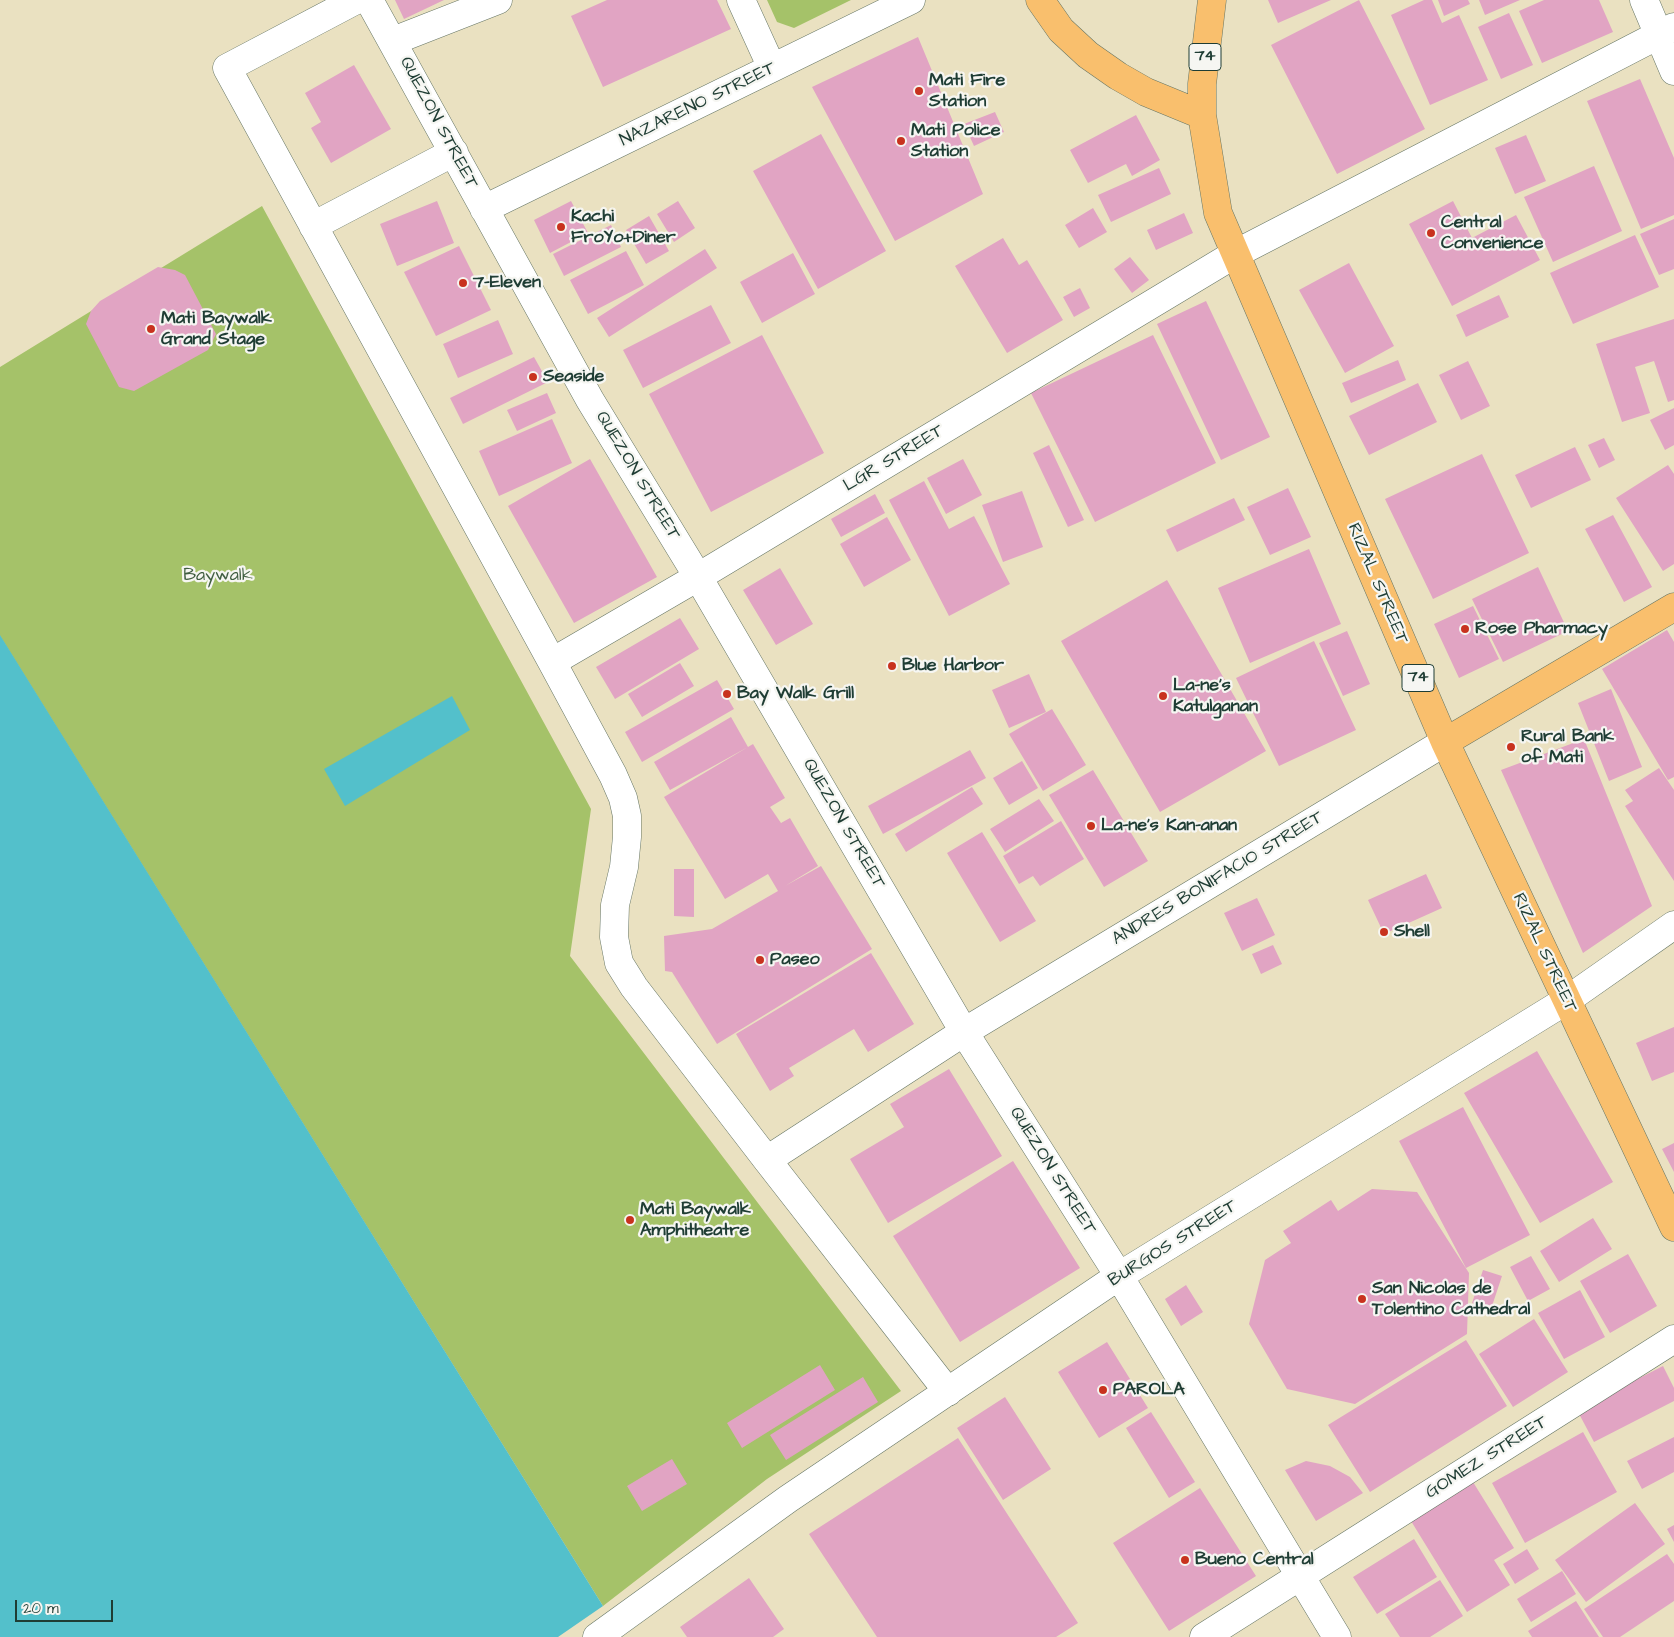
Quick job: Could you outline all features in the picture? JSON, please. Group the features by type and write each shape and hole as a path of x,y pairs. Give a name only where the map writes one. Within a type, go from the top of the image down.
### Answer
{"main road":[{"path":"1040,0 1061,30 1088,55 1118,76 1146,92 1202,115"},
{"name":"RIZAL STREET","path":"1212,0 1202,84 1202,115 1218,213 1445,742 1674,1227"},
{"name":"ANDRES BONIFACIO STREET","path":"1445,742 1674,607"}],"street":[{"path":"356,0 227,68 552,662 623,798 627,816 627,837 624,867 615,905 614,937 619,963 634,987 948,1392"},
{"name":"QUEZON STREET","path":"369,0 590,400 698,577 964,1032 1119,1276 1299,1577 1337,1637"},
{"path":"393,41 498,0"},
{"path":"741,0 772,68"},
{"name":"NAZARENO STREET","path":"484,209 911,0"},
{"path":"1644,0 1667,31 1674,71"},
{"name":"LGR STREET","path":"552,662 698,577 1235,254 1667,31"},
{"path":"313,226 454,152"},
{"name":"ANDRES BONIFACIO STREET","path":"767,1160 964,1032 1445,742"},
{"name":"BURGOS STREET","path":"597,1637 788,1499 1119,1276 1566,1000 1674,925"},
{"name":"GOMEZ STREET","path":"1204,1637 1674,1339"}],"green space":[{"path":"767,0 851,0 794,28 777,22"},
{"name":"Baywalk","path":"262,206 591,809 570,956 901,1391 767,1479 603,1606 0,636 0,367"}],"water":[{"path":"0,635 603,1606 558,1637 0,1637"},
{"path":"452,696 470,730 345,806 324,769"}],"building":[{"path":"395,0 444,0 404,19"},
{"path":"607,0 717,0 731,29 603,87 571,16"},
{"path":"1268,0 1331,0 1278,23"},
{"path":"1359,0 1425,129 1337,174 1271,45"},
{"path":"1424,0 1432,0 1442,23 1459,15 1488,80 1430,105 1391,15"},
{"path":"1438,0 1468,0 1470,4 1444,16"},
{"path":"1479,0 1520,0 1485,15"},
{"path":"1544,0 1599,0 1613,32 1542,63 1519,11"},
{"path":"1509,13 1533,65 1501,79 1478,27"},
{"name":"Mati Police Station","path":"918,37 983,194 895,241 812,87"},
{"path":"354,65 391,129 331,163 311,128 321,122 305,93"},
{"path":"1640,79 1674,158 1674,215 1641,229 1587,101"},
{"path":"995,112 1004,132 974,146 964,124"},
{"path":"1136,115 1160,160 1132,176 1126,164 1088,183 1070,150"},
{"path":"821,134 886,251 818,289 753,171"},
{"path":"1526,135 1546,181 1515,194 1495,148"},
{"path":"1594,166 1622,231 1553,262 1524,197"},
{"path":"1159,168 1171,194 1111,222 1098,195"},
{"path":"437,201 454,243 397,266 380,224"},
{"name":"Kachi FroYo+Diner","path":"571,201 588,233 550,253 534,220"},
{"path":"678,201 695,228 674,242 657,214"},
{"path":"1453,201 1472,238 1516,215 1540,260 1452,306 1409,224"},
{"path":"1093,208 1107,232 1079,248 1065,225"},
{"path":"1184,213 1193,233 1156,250 1147,230"},
{"path":"649,216 669,251 646,264 626,230"},
{"path":"1674,219 1674,269 1659,275 1640,234"},
{"path":"611,225 621,247 564,276 553,254"},
{"path":"1635,235 1659,287 1573,324 1550,273"},
{"path":"1003,238 1019,265 1027,260 1063,320 1007,353 955,266"},
{"path":"459,246 491,310 436,336 404,272"},
{"path":"705,249 717,268 609,337 597,318"},
{"path":"626,251 644,285 588,314 570,280"},
{"path":"793,253 815,294 762,323 740,282"},
{"path":"1130,257 1149,280 1132,293 1114,269"},
{"path":"1349,263 1394,346 1345,373 1299,290"},
{"name":"Mati Baywalk Grand Stage","path":"158,267 175,270 185,275 216,334 208,350 134,391 119,387 86,324 91,311 100,301"},
{"path":"1080,288 1090,308 1074,317 1063,297"},
{"path":"1499,295 1509,317 1466,337 1456,315"},
{"path":"1206,301 1270,437 1221,460 1157,324"},
{"path":"711,305 731,343 643,388 623,350"},
{"path":"1674,319 1674,400 1668,402 1654,361 1635,367 1650,413 1622,422 1596,344"},
{"path":"498,320 513,354 458,378 443,344"},
{"path":"762,335 824,453 711,512 649,394"},
{"path":"1153,335 1216,463 1095,522 1031,393"},
{"path":"534,357 548,382 463,424 450,398"},
{"path":"1398,360 1406,380 1351,403 1342,383"},
{"path":"1468,361 1490,406 1461,420 1439,375"},
{"path":"1418,383 1437,422 1369,455 1349,416"},
{"path":"547,393 556,413 517,431 507,410"},
{"path":"1674,408 1674,445 1665,450 1650,420"},
{"path":"552,419 572,463 499,496 479,451"},
{"path":"1604,438 1615,460 1599,468 1588,445"},
{"path":"1049,445 1084,520 1068,527 1033,453"},
{"path":"1575,447 1591,480 1531,508 1515,475"},
{"path":"1482,454 1529,553 1433,599 1385,499"},
{"path":"590,459 657,577 574,623 508,506"},
{"path":"963,459 982,495 946,514 927,478"},
{"path":"1668,465 1674,474 1674,564 1663,571 1616,498"},
{"path":"924,481 949,529 974,516 1010,584 949,616 889,500"},
{"path":"1288,488 1311,537 1270,555 1247,507"},
{"path":"1022,491 1043,547 1003,562 982,505"},
{"path":"875,494 885,513 841,537 831,519"},
{"path":"1234,498 1245,520 1177,552 1166,530"},
{"path":"1613,515 1652,587 1624,602 1585,529"},
{"path":"887,517 911,560 864,587 840,544"},
{"path":"1309,549 1341,624 1250,663 1218,588"},
{"path":"1538,567 1568,631 1503,662 1472,599"},
{"path":"780,568 813,624 776,645 743,590"},
{"name":"La-ne's Katulganan","path":"1167,580 1266,751 1160,812 1061,641"},
{"path":"1473,606 1499,659 1459,678 1434,624"},
{"path":"680,618 699,649 615,699 596,667"},
{"path":"1667,630 1674,642 1674,777 1668,780 1602,669"},
{"path":"1347,631 1370,684 1343,696 1319,643"},
{"path":"1314,641 1356,730 1279,766 1236,678"},
{"path":"680,663 694,686 642,717 628,694"},
{"path":"1029,674 1046,712 1009,728 992,690"},
{"path":"717,680 734,709 642,762 625,732"},
{"path":"1611,689 1642,767 1609,781 1578,703"},
{"path":"1052,709 1086,765 1043,791 1009,734"},
{"path":"731,717 748,747 670,790 654,762"},
{"path":"1584,739 1652,906 1583,953 1501,770"},
{"path":"753,744 785,798 770,807 781,823 790,818 818,866 785,886 821,866 872,949 717,1044 672,972 665,971 664,936 712,929 778,891 768,874 725,899 664,797"},
{"path":"970,750 986,778 883,834 868,806"},
{"path":"1022,761 1038,788 1009,805 993,778"},
{"path":"1659,768 1674,790 1674,881 1625,806 1633,801 1625,790"},
{"path":"1093,770 1148,861 1104,887 1049,795"},
{"path":"972,787 983,804 906,852 895,834"},
{"path":"1039,799 1054,821 1005,852 990,829"},
{"path":"1061,821 1084,859 1040,886 1033,876 1019,884 1003,856"},
{"path":"982,832 1036,921 1000,942 947,853"},
{"path":"674,869 694,869 694,917 674,916"},
{"path":"1426,874 1442,908 1384,934 1368,900"},
{"path":"1257,898 1275,935 1242,951 1224,913"},
{"path":"1273,945 1282,964 1261,974 1252,954"},
{"path":"871,953 914,1024 868,1052 854,1029 789,1068 794,1076 770,1091 736,1034"},
{"path":"1674,1027 1674,1072 1652,1081 1636,1043"},
{"path":"1537,1051 1613,1182 1540,1223 1464,1093"},
{"path":"949,1069 1002,1156 888,1223 850,1159 904,1127 890,1104"},
{"path":"1463,1107 1530,1235 1466,1268 1399,1141"},
{"path":"1674,1143 1674,1172 1662,1149"},
{"path":"1013,1161 1080,1268 960,1342 893,1236"},
{"name":"San Nicolas de Tolentino Cathedral","path":"1372,1189 1417,1192 1469,1273 1467,1334 1355,1404 1287,1389 1249,1324 1265,1260 1291,1243 1283,1231 1331,1200 1338,1211"},
{"path":"1593,1218 1612,1249 1559,1282 1540,1251"},
{"path":"1628,1254 1657,1306 1610,1333 1580,1281"},
{"path":"1531,1256 1550,1289 1528,1301 1510,1267"},
{"path":"1483,1270 1502,1276 1491,1309 1472,1303"},
{"path":"1186,1285 1203,1312 1181,1326 1165,1299"},
{"path":"1580,1290 1605,1337 1564,1359 1538,1313"},
{"path":"1534,1319 1568,1372 1513,1407 1479,1354"},
{"path":"1466,1340 1507,1406 1370,1492 1328,1425"},
{"name":"PAROLA","path":"1107,1342 1148,1408 1099,1438 1058,1372"},
{"path":"820,1365 835,1390 742,1448 727,1423"},
{"path":"1663,1366 1674,1388 1674,1401 1594,1442 1577,1410"},
{"path":"863,1377 878,1402 786,1460 770,1435"},
{"path":"1005,1397 1051,1469 1003,1500 957,1428"},
{"path":"1151,1412 1195,1482 1169,1498 1126,1428"},
{"path":"1583,1432 1617,1492 1525,1543 1492,1483"},
{"path":"1674,1437 1674,1472 1642,1489 1627,1461"},
{"path":"958,1438 1078,1623 1056,1637 877,1637 809,1534"},
{"path":"672,1459 687,1484 642,1511 627,1486"},
{"path":"1306,1461 1330,1466 1350,1477 1363,1493 1316,1521 1285,1470"},
{"path":"1473,1482 1514,1548 1494,1560 1510,1585 1467,1612 1411,1521"},
{"name":"Bueno Central","path":"1200,1488 1256,1576 1169,1631 1113,1543"},
{"path":"1635,1503 1665,1544 1586,1602 1555,1560"},
{"path":"1674,1525 1674,1542 1667,1529"},
{"path":"1414,1539 1437,1577 1377,1614 1353,1577"},
{"path":"1527,1549 1539,1569 1515,1584 1503,1564"},
{"path":"1667,1554 1674,1564 1674,1601 1620,1637 1603,1637 1584,1609"},
{"path":"1562,1571 1576,1594 1531,1622 1517,1599"},
{"path":"749,1578 784,1629 773,1637 687,1637 680,1627"},
{"path":"1440,1580 1463,1616 1430,1637 1400,1637 1385,1614"},
{"path":"1576,1601 1599,1637 1532,1637 1528,1631"}],"place":[{"name":"Mati Fire Station","path":"919,91"},
{"name":"Mati Police Station","path":"901,141"},
{"name":"Kachi FroYo+Diner","path":"561,227"},
{"name":"Central Convenience","path":"1431,233"},
{"name":"7-Eleven","path":"463,283"},
{"name":"Mati Baywalk Grand Stage","path":"151,329"},
{"name":"Seaside","path":"533,377"},
{"name":"Rose Pharmacy","path":"1465,629"},
{"name":"Blue Harbor","path":"892,666"},
{"name":"Bay Walk Grill","path":"727,694"},
{"name":"La-ne's Katulganan","path":"1163,696"},
{"name":"Rural Bank of Mati","path":"1511,747"},
{"name":"La-ne's Kan-anan","path":"1091,826"},
{"name":"Shell","path":"1384,932"},
{"name":"Paseo","path":"760,960"},
{"name":"Mati Baywalk Amphitheatre","path":"630,1220"},
{"name":"San Nicolas de Tolentino Cathedral","path":"1362,1299"},
{"name":"PAROLA","path":"1103,1390"},
{"name":"Bueno Central","path":"1185,1560"}]}
